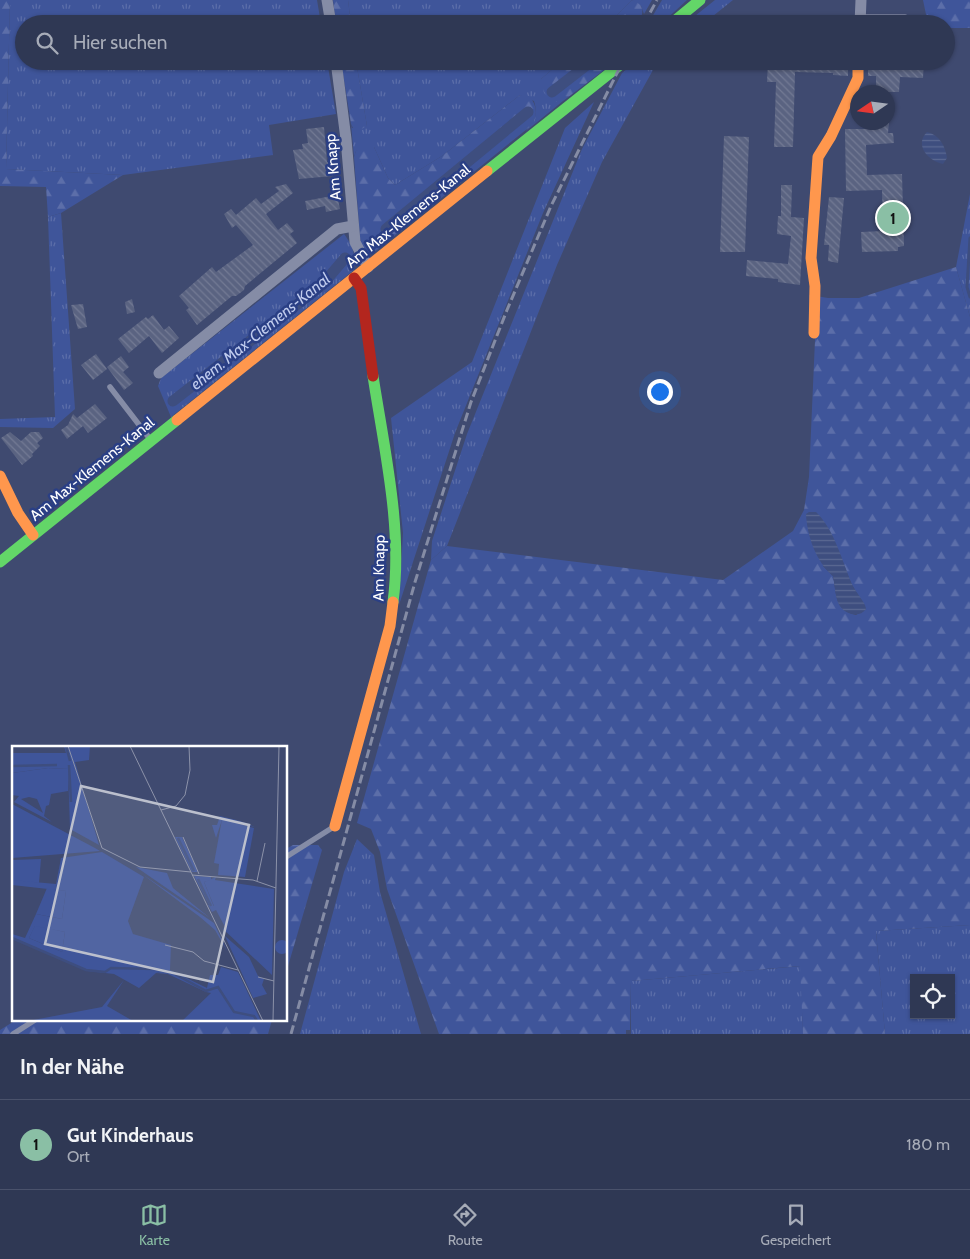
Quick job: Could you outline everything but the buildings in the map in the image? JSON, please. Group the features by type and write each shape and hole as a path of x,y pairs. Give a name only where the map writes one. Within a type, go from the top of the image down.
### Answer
{"street":[{"path":"327,0 330,15"},
{"path":"682,15 700,0"},
{"path":"860,15 861,0"},
{"name":"Am Knapp","path":"337,70 346,139 353,226 356,242 368,268"},
{"name":"Am Max-Klemens-Kanal","path":"0,562 149,438 368,268 614,70"},
{"path":"814,333 815,286 811,258 818,157 831,136 858,78 858,70"},
{"name":"Am Max-Klemens-Kanal","path":"159,373 337,229 353,226"},
{"name":"Am Knapp","path":"335,826 390,626 396,582 396,548 390,491 361,288 354,278"},
{"path":"0,476 18,513 33,535"}],"lane":[{"path":"110,388 149,438"},
{"name":"Am Knapp","path":"288,856 335,826"},
{"path":"14,1034 32,1022"}],"green space":[{"path":"0,0 10,0 6,169 123,175 61,213 48,217 46,187 0,186"},
{"path":"10,0 317,0 320,15 15,15 15,70 329,70 336,114 269,125 273,155 123,175 6,169"},
{"path":"333,0 348,0 350,15 335,15"},
{"path":"348,0 632,0 617,15 350,15"},
{"path":"632,0 652,0 644,14 641,6"},
{"path":"632,0 639,4 642,10 641,15 617,15"},
{"path":"662,0 687,0 671,15 653,15"},
{"path":"715,0 733,0 714,15 696,15"},
{"path":"923,0 970,0 970,28 955,28 955,15 926,15"},
{"path":"342,70 358,70 367,126 358,131 354,130 351,124"},
{"path":"358,70 552,70 541,79 563,101 526,131 532,124 536,110 534,101 520,95 442,156 395,185 388,178 374,147 356,151 354,157 351,124 352,128 367,126"},
{"path":"552,70 604,70 563,101 555,102 544,93 541,79"},
{"path":"626,70 653,70 602,162 557,265 447,546 431,560 432,541 467,434 582,149 622,73"},
{"path":"520,95 529,96 534,103 536,113 532,125 372,254 367,254 361,246 360,238 354,157 356,151 366,145 374,147 388,178 395,185 442,156"},
{"path":"594,102 543,213 455,433 399,605 403,533 391,418 472,362 565,128"},
{"path":"970,194 970,317 956,267"},
{"path":"61,213 75,409 53,428 0,427 0,419 55,417 48,217"},
{"path":"344,234 353,251 355,260 354,270 171,417 158,386 161,378"},
{"path":"956,267 970,317 970,925 876,931 885,1034 803,1034 800,966 631,981 630,1030 626,1030 626,1034 439,1034 387,889 380,852 371,829 357,823 431,560 447,546 723,580 793,531 804,510 809,477 815,340 809,295 828,298 859,298","holes":["829,534 837,547 851,583 866,609 856,615 849,613 840,605 836,595 833,576 823,566"]},
{"path":"357,839 374,855 380,892 421,1034 300,1034 344,872"},
{"path":"293,845 318,845 322,850 288,966 288,848"},
{"path":"970,925 970,1034 885,1034 876,931"},
{"path":"801,966 803,1034 631,1034 631,981"},
{"path":"13,1022 271,1022 268,1034 0,1034 0,1030"}],"shaded area":[{"path":"927,132 939,138 945,149 947,158 943,164 932,160 922,147 923,137"},
{"path":"816,512 833,536 852,585 865,605 866,609 861,613 846,612 839,604 833,576 822,564 810,540 806,514"}],"waterway":[{"name":"ehem. Max-Clemens-Kanal","path":"552,92 580,70"},
{"name":"ehem. Max-Clemens-Kanal","path":"386,229 528,112"},
{"path":"970,238 967,287 970,297"},
{"name":"ehem. Max-Clemens-Kanal","path":"173,401 322,285 345,258"}],"railway":[{"path":"649,15 657,0"},
{"path":"291,1034 415,582 471,402 551,206 619,70"}],"traffic: fast":[{"path":"682,15 700,0"},
{"path":"487,171 614,70"},
{"path":"373,376 394,517 396,546 393,602"},
{"path":"0,562 177,420"}],"traffic: slow":[{"path":"814,333 815,286 811,258 818,157 831,136 858,78 858,70"},
{"path":"177,420 487,171"},
{"path":"0,476 18,513 33,535"},
{"path":"335,826 390,626 393,602"}],"traffic: jam":[{"path":"354,278 361,288 373,376"}],"place":[{"name":"Gut Kinderhaus","path":"893,218"}]}
